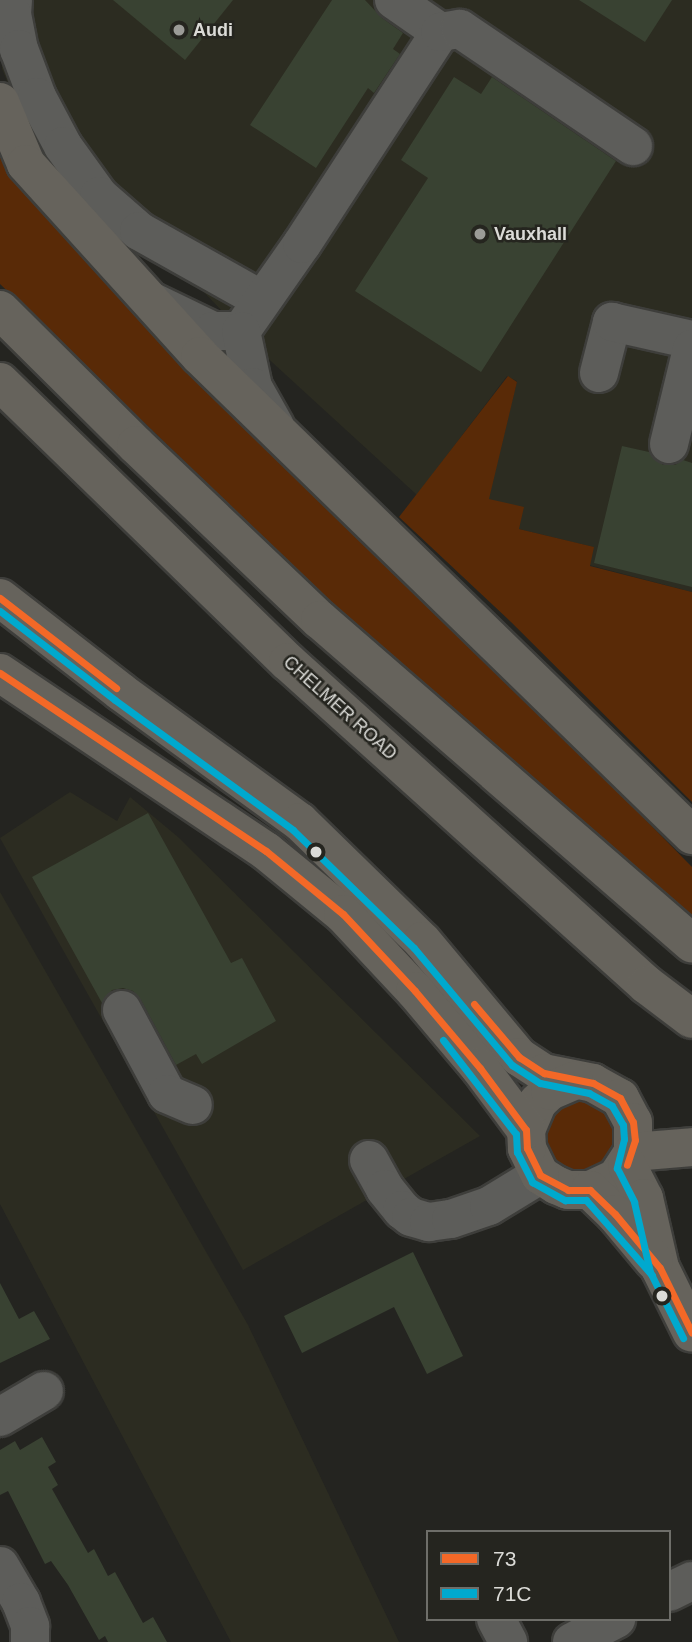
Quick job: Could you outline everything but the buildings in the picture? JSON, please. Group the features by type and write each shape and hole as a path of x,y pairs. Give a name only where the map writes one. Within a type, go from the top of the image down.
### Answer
{"main road":[{"path":"0,102 26,164 200,356 692,835"},
{"path":"0,310 136,445 320,620 692,943"},
{"name":"CHELMER ROAD","path":"0,382 288,662 636,976 692,1020"},
{"path":"0,598 121,692 300,822 422,941 519,1058 544,1073 593,1083 620,1098 633,1122 630,1158 644,1198 660,1268 692,1333"},
{"path":"0,673 267,851 342,914 415,991 480,1068 526,1129"},
{"path":"574,1081 550,1091 538,1102 526,1129 527,1148 540,1175 568,1190 590,1190 607,1185 630,1158 692,1147"},
{"path":"590,1190 615,1214 660,1268"}],"street":[{"path":"13,0 12,14 19,49 37,97 64,146 99,196 139,232 251,316"},
{"path":"394,0 440,32 460,29 633,146"},
{"path":"151,301 213,331 251,316 302,244 440,32"},
{"path":"251,316 253,387 279,434"},
{"path":"599,373 611,322 692,340"},
{"path":"669,444 692,349"},
{"path":"122,1010 167,1094 193,1105"},
{"path":"369,1160 385,1189 402,1210 411,1217 429,1222 451,1219 489,1206 540,1175"},
{"path":"0,1417 44,1391"},
{"path":"0,1566 21,1602 30,1626 30,1642"},
{"path":"671,1591 692,1581"},
{"path":"497,1621 508,1642"},
{"path":"572,1642 613,1621"}],"shaded area":[{"path":"0,0 692,0 692,592 589,565 593,547 519,529 488,499 517,381 507,376 417,495 262,353 181,268 123,247 60,179 27,128 2,69"},
{"path":"0,156 24,189 692,867 692,920 369,639 0,284"},
{"path":"508,376 517,382 489,499 524,507 519,529 594,547 590,566 692,592 692,802 511,622 399,517"},
{"path":"70,792 117,821 130,797 178,837 480,1136 243,1270 0,838"},
{"path":"0,892 248,1325 399,1642 231,1642 0,1204"},
{"path":"578,1097 610,1111 619,1141 603,1169 571,1174 551,1161 542,1139 556,1106"}],"transit line":[{"name":"73","path":"0,598 116,688"},
{"name":"71C","path":"0,611 115,700 293,830 414,948 512,1065 540,1083 589,1093 612,1106 623,1125 624,1139 617,1168 634,1202 650,1272 683,1338"},
{"name":"73","path":"0,673 266,851 343,914 415,991 480,1068 526,1130 527,1148 540,1175 568,1190 590,1190 615,1214 660,1268 692,1333"},
{"name":"73","path":"474,1004 519,1057 544,1073 593,1083 620,1098 633,1122 635,1140 627,1165"},
{"name":"71C","path":"443,1040 516,1134 517,1152 532,1182 565,1200 586,1200 652,1275"}],"place":[{"name":"Audi","path":"179,30"},
{"name":"Vauxhall","path":"480,234"}]}
